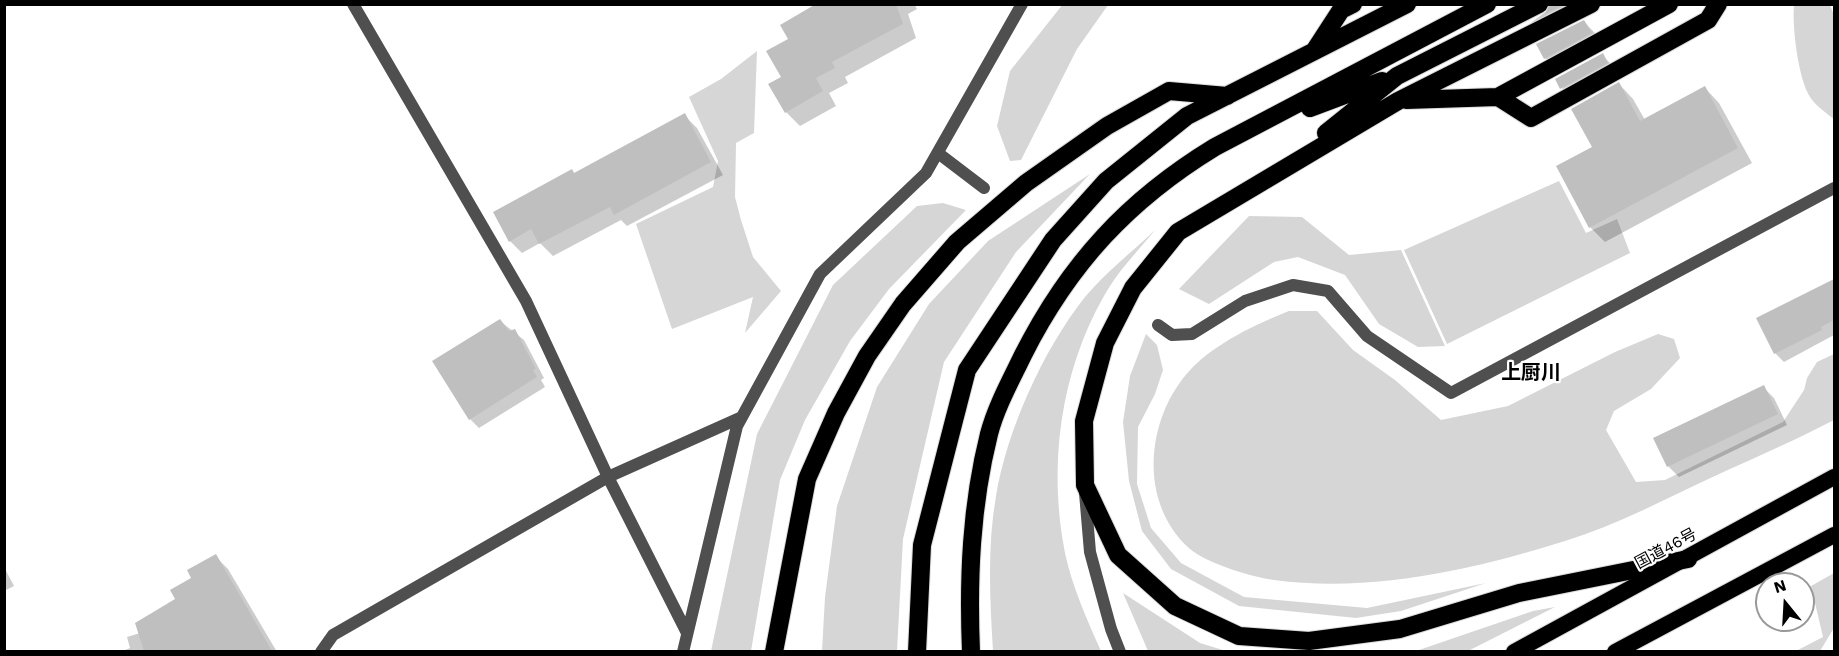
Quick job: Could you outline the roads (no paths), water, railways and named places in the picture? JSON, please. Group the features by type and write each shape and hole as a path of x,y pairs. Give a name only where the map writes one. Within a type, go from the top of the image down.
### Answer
{"highway":[{"path":"1314,51 1341,10 1353,4"},
{"path":"917,651 922,545 967,370 1053,240 1106,181 1187,116 1407,4"},
{"path":"971,651 969,566 976,494 990,432 1010,381 1043,317 1083,258 1118,219 1174,172 1235,136 1487,4"},
{"path":"1235,136 1403,73 1539,4"},
{"path":"1591,4 1398,101 1178,232 1133,288 1105,343 1084,420 1085,485 1118,555 1176,606 1239,636 1309,640 1400,629 1519,594 1688,559"},
{"path":"1398,101 1498,96 1669,4"},
{"path":"1498,96 1531,118 1708,20 1718,4"},
{"path":"1268,179 1403,73"},
{"path":"775,649 807,479 836,413 867,356 903,304 957,242 1026,183 1107,126 1169,91 1227,96"},
{"name":"国道46号","path":"1514,651 1688,559 1834,477"},
{"path":"1615,651 1834,535"}],"street":[{"path":"353,4 526,301 608,477 687,633"},
{"path":"683,651 737,426 820,274 926,173 1022,4"},
{"path":"938,153 984,188"},
{"path":"1158,325 1172,335 1192,334 1245,301 1293,285 1328,291 1367,336 1452,393 1834,188"},
{"path":"321,651 333,635 608,477 742,417"},
{"path":"1085,485 1090,552 1111,628 1120,651"}],"district":[{"name":"上厨川","path":"1531,373"}]}
